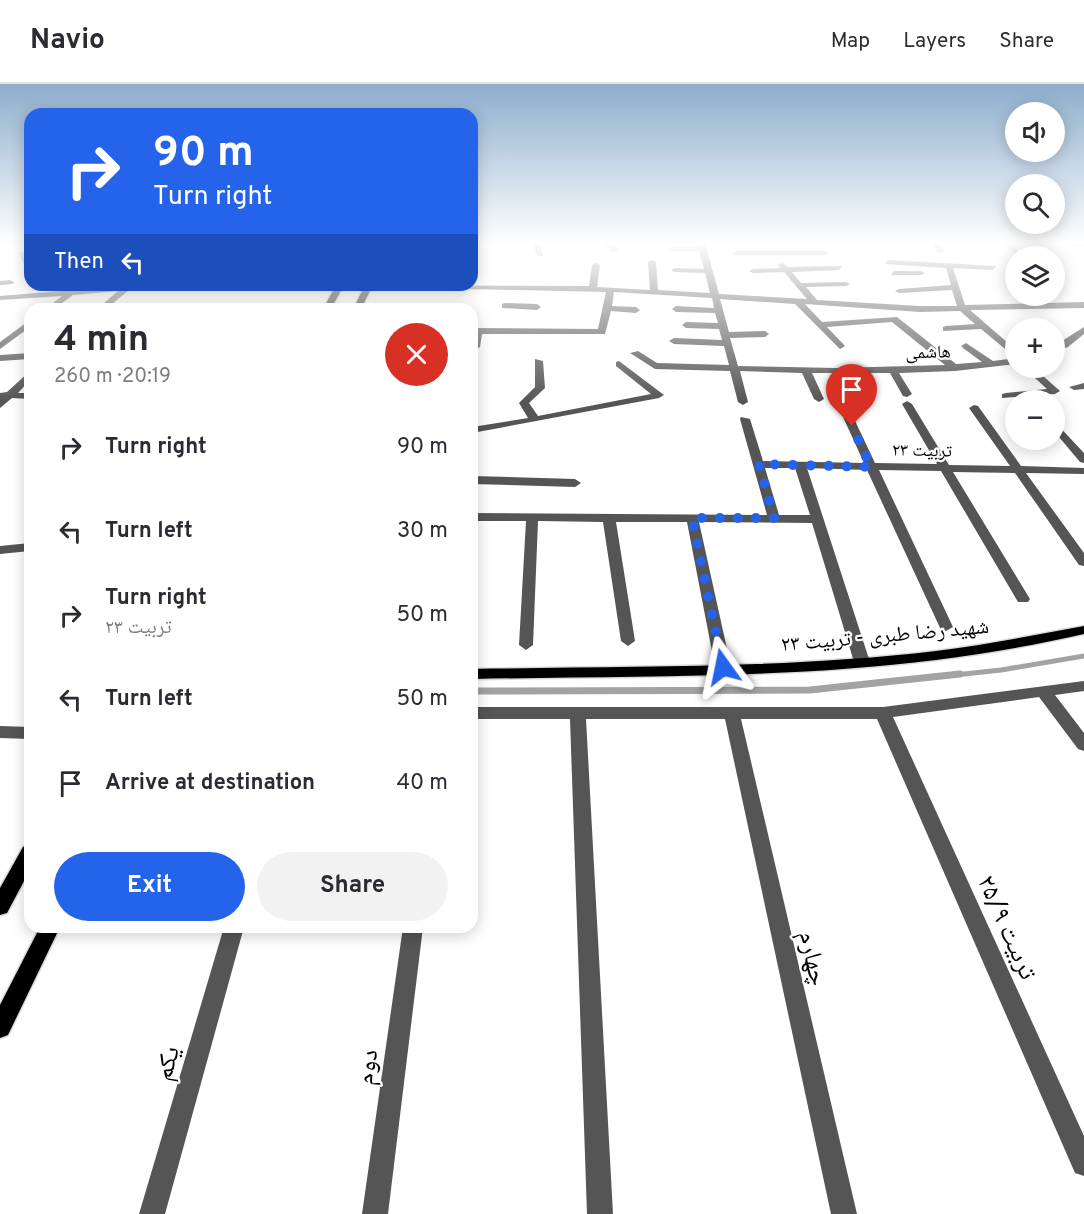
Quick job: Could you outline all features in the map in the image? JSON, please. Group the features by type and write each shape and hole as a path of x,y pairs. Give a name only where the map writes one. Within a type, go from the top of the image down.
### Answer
{"main road":[{"name":"شهید رضا طبری - تربیت ۲۳","path":"478,674 862,662 1029,643 1084,630"},
{"path":"0,907 24,863"},
{"path":"0,1028 47,933"}],"street":[{"path":"0,298 22,296"},
{"path":"512,296 505,306 537,307"},
{"path":"478,331 602,332 610,296"},
{"path":"711,296 920,309 1043,306"},
{"path":"715,296 743,402"},
{"path":"809,296 814,302"},
{"path":"958,296 962,308 1005,345"},
{"path":"797,301 840,346"},
{"path":"1065,305 1084,305"},
{"path":"607,308 636,310"},
{"path":"676,309 719,311"},
{"path":"820,325 894,319 955,368"},
{"path":"686,325 725,335"},
{"path":"946,329 983,326"},
{"path":"0,346 24,328"},
{"path":"1065,345 1080,341 1084,330"},
{"path":"674,341 725,335 765,334"},
{"path":"966,346 991,364"},
{"name":"هاشمی","path":"635,352 655,366 893,370 955,368 1005,362"},
{"path":"0,358 24,356"},
{"path":"536,420 524,403 540,388 538,362"},
{"path":"478,428 536,420 659,395 619,364"},
{"path":"805,369 819,399"},
{"path":"893,370 945,468 1023,600"},
{"path":"1040,378 1054,390"},
{"path":"0,405 5,395 24,379"},
{"path":"5,395 24,396"},
{"path":"843,406 946,627"},
{"path":"975,408 1084,562"},
{"path":"745,419 774,518"},
{"path":"1065,437 1084,460"},
{"name":"تربیت ۲۳","path":"759,464 1084,471"},
{"path":"800,465 862,662"},
{"path":"478,480 575,483"},
{"path":"478,517 817,519"},
{"path":"526,645 532,517"},
{"path":"609,518 628,641"},
{"path":"692,518 723,667"},
{"path":"0,550 24,548"},
{"path":"478,713 883,713 1084,686"},
{"path":"1043,692 1084,745"},
{"name":"چهارم","path":"732,713 844,1214"},
{"name":"تربیت ۲۵/۹","path":"883,713 1084,1164"},
{"path":"578,714 600,1214"},
{"path":"0,732 24,733"},
{"name":"یکم","path":"152,1214 232,933"},
{"name":"دوم","path":"375,1214 412,933"}],"waterway":[{"path":"946,676 1001,670 1084,656"},
{"path":"478,691 810,690 960,674"}],"route":[{"path":"723,667 692,518 774,518 759,464 871,467 852,426"}]}
